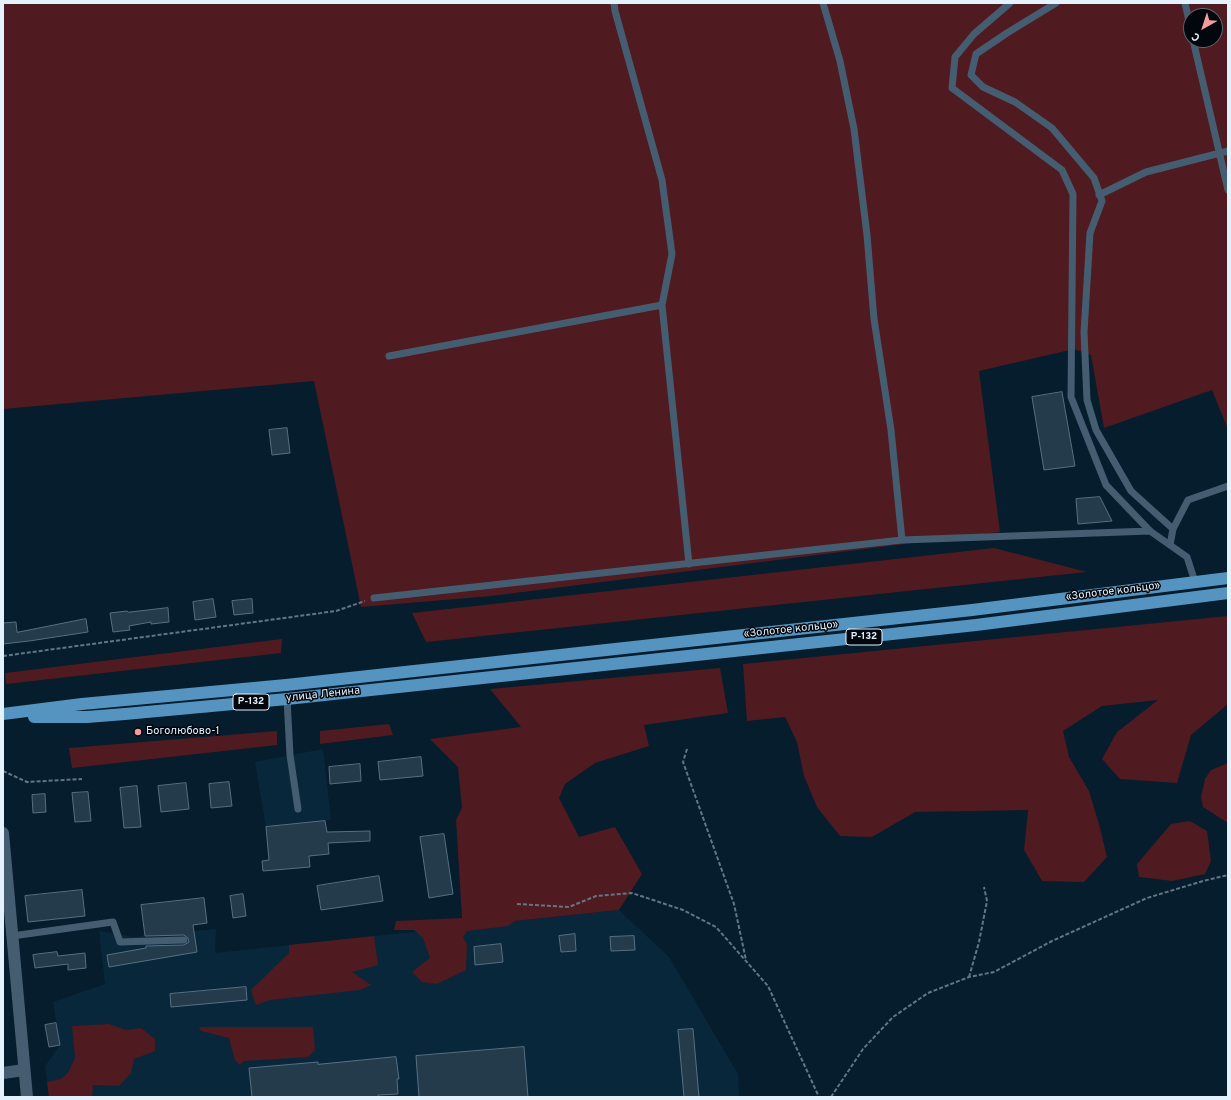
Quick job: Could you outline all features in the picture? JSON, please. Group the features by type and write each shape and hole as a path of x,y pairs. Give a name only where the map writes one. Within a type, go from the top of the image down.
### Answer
{"highway":[{"name":"«Золотое кольцо»","path":"497,661 972,610 1228,578"},
{"name":"«Золотое кольцо»","path":"499,676 976,625 1228,593"},
{"name":"улица Ленина","path":"3,716 82,704 286,685 497,661"},
{"name":"улица Ленина","path":"3,716 87,717 287,699 499,676"}],"street":[{"path":"3,833 24,1070 28,1097"},
{"path":"3,1073 24,1070"}],"lane":[{"path":"614,3 614,11 662,180 672,254 662,305 689,564"},
{"path":"823,3 840,61 854,129 867,235 874,319 891,430 902,540"},
{"path":"1010,3 974,34 955,57 952,88 1062,170 1073,194 1071,397 1106,485 1150,531 1188,557 1195,582"},
{"path":"1056,3 976,54 971,75 983,87 1014,102 1052,128 1094,178 1102,201 1090,234 1087,270 1084,332 1087,400 1096,430 1131,491 1173,529"},
{"path":"1195,48 1228,190"},
{"path":"1100,195 1146,172 1228,151"},
{"path":"389,356 662,305"},
{"path":"1170,545 1173,529 1188,500 1228,486"},
{"path":"374,598 902,540 1150,531"},
{"path":"287,699 290,755 298,809"},
{"path":"12,936 113,922 120,942 184,940"}],"path":[{"path":"3,656 336,610 374,598"},
{"path":"687,749 683,762 734,904 746,962"},
{"path":"3,771 27,782 82,779"},
{"path":"831,1097 863,1048 893,1017 928,993 968,977 994,972 1052,941 1147,898 1228,875"},
{"path":"968,977 979,942 987,901 984,887"},
{"path":"517,904 569,907 596,896 632,893 683,910 716,927 768,986 819,1097"}],"shaded area":[{"path":"3,3 1228,3 1228,429 1212,390 1104,428 1091,355 1074,349 979,371 1000,532 491,596 361,607 314,381 3,409"},
{"path":"994,548 1087,572 426,642 412,613"},
{"path":"1228,616 1228,704 1191,735 1177,783 1120,779 1102,759 1117,732 1158,700 1102,706 1063,731 1069,757 1089,791 1107,857 1084,882 1042,881 1024,850 1028,810 915,812 872,837 840,836 817,807 804,776 797,742 785,717 747,721 743,664"},
{"path":"282,639 281,653 6,684 5,673"},
{"path":"720,668 728,713 644,725 649,746 595,763 565,784 559,798 579,837 615,827 642,874 619,910 515,921 508,926 467,931 463,937 467,944 466,970 437,984 422,982 412,972 430,958 423,938 414,930 394,930 396,921 462,918 456,820 462,808 458,767 430,739 521,727 490,689"},
{"path":"389,724 393,735 320,744 320,731"},
{"path":"277,731 277,745 72,768 69,748"},
{"path":"323,749 331,819 325,821 329,854 309,856 310,867 263,871 262,861 269,860 266,827 255,762"},
{"path":"1228,763 1228,823 1203,807 1201,797 1205,779 1211,770"},
{"path":"1190,821 1207,831 1211,861 1205,874 1172,881 1139,877 1137,864 1171,824"},
{"path":"619,910 669,957 738,1074 739,1097 49,1097 45,1066 60,1045 53,1002 105,984 99,931 133,937 216,929 215,953"},
{"path":"374,936 378,965 352,972 371,985 360,990 270,1000 256,1005 251,990 289,953 289,945"},
{"path":"109,1024 126,1030 141,1028 155,1039 155,1051 134,1059 131,1073 119,1086 93,1085 92,1097 49,1097 47,1082 61,1079 68,1073 75,1058 72,1026"},
{"path":"199,1027 313,1027 315,1050 308,1057 244,1061 240,1065 235,1060 229,1038 201,1031"}],"building":[{"path":"1062,392 1075,466 1044,470 1032,397"},
{"path":"287,428 290,453 272,455 269,430"},
{"path":"1100,497 1112,521 1078,524 1076,499"},
{"path":"213,599 216,617 195,620 193,602"},
{"path":"252,599 253,613 234,615 232,601"},
{"path":"168,608 169,622 151,624 151,622 129,626 130,630 113,632 110,613"},
{"path":"86,619 88,632 3,644 3,623 16,622 17,632"},
{"path":"421,757 423,776 380,780 378,762"},
{"path":"360,764 361,781 330,784 329,767"},
{"path":"229,782 232,806 211,808 209,784"},
{"path":"186,783 189,809 161,812 158,786"},
{"path":"137,786 141,827 124,828 120,788"},
{"path":"88,792 91,821 75,822 72,793"},
{"path":"45,794 46,812 33,813 32,795"},
{"path":"325,821 327,832 370,831 370,841 328,843 329,854 309,856 310,867 263,871 262,861 269,860 266,827"},
{"path":"444,834 453,894 429,898 420,837"},
{"path":"379,876 383,901 321,910 317,886"},
{"path":"82,890 85,916 28,922 25,896"},
{"path":"243,894 246,916 233,918 230,896"},
{"path":"204,898 207,923 193,925 197,952 109,967 107,955 146,948 146,946 184,945 189,942 188,938 184,935 145,936 141,905"},
{"path":"575,934 576,951 561,952 559,936"},
{"path":"634,936 635,950 611,951 610,937"},
{"path":"501,944 503,962 475,965 474,947"},
{"path":"57,952 58,956 85,953 86,968 68,970 68,964 35,968 33,955"},
{"path":"246,987 247,1000 171,1007 170,994"},
{"path":"56,1023 60,1045 49,1047 45,1025"},
{"path":"693,1029 699,1097 684,1097 678,1030"},
{"path":"524,1047 528,1097 419,1097 416,1056"},
{"path":"396,1057 399,1079 397,1079 398,1094 378,1095 378,1097 252,1097 249,1068"}],"place":[{"name":"Боголюбово-1","path":"138,732"}]}
